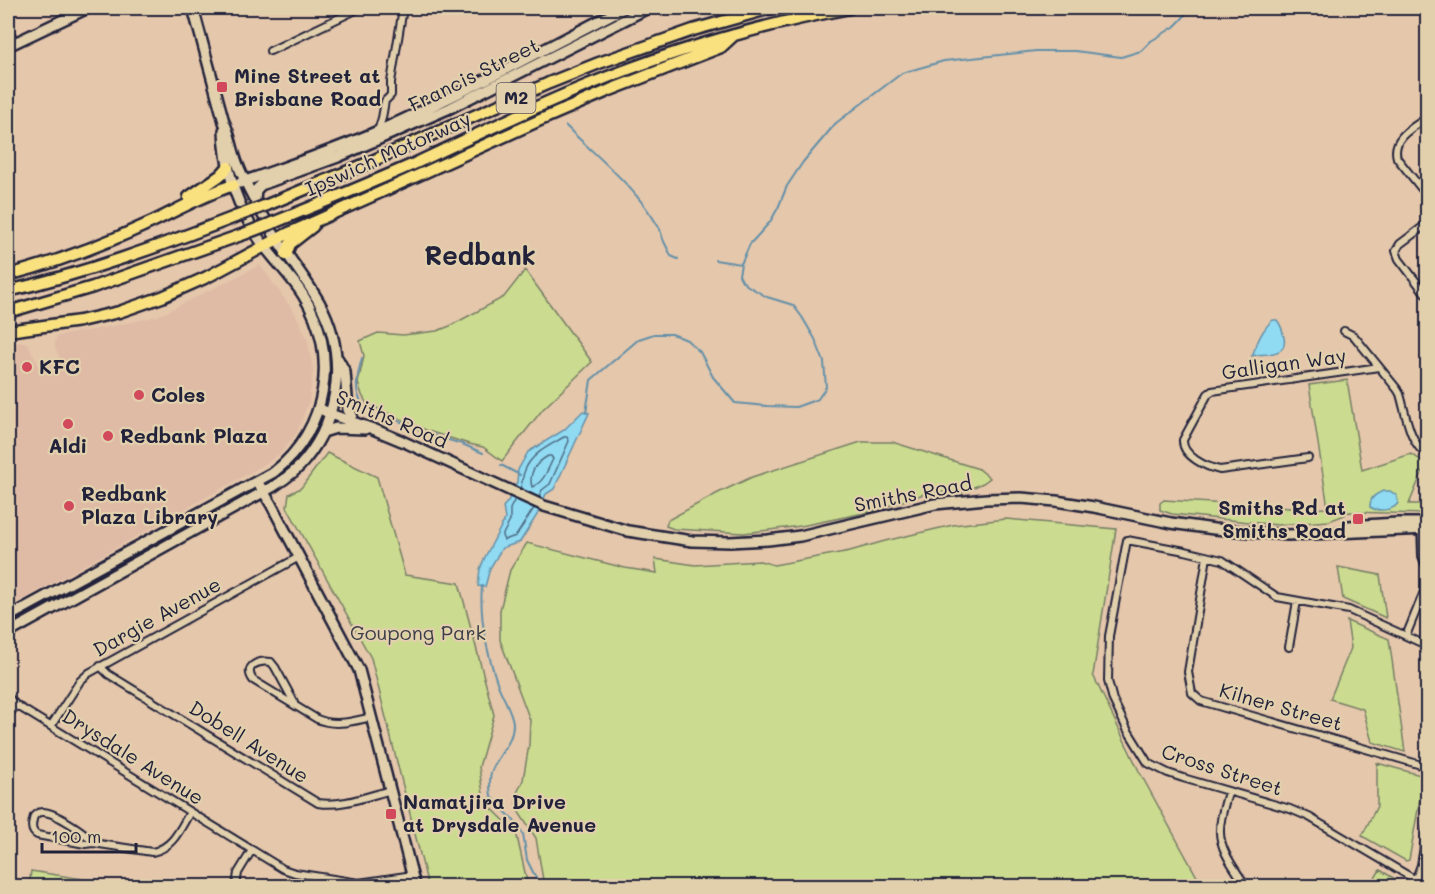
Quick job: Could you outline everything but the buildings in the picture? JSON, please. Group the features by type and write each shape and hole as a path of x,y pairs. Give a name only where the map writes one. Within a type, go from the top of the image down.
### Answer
{"highway":[{"name":"Ipswich Motorway","path":"8,291 103,265 235,217 363,165 607,60 693,30 771,8"},
{"name":"Ipswich Motorway","path":"8,312 93,287 275,222 384,177 590,84 672,54 770,25 850,8"},
{"path":"8,331 80,321 140,306 207,278 276,239 319,219 579,103 721,47 734,35"},
{"path":"189,204 189,198 221,175 228,167"},
{"path":"8,275 87,250 232,185"},
{"path":"286,255 290,244 319,219"}],"main road":[{"path":"11,44 88,8"},
{"path":"8,633 264,493 286,478 300,465 316,444 331,412 337,379 336,355 330,327 312,290 276,239 238,165 193,8"},
{"name":"Francis Street","path":"232,185 315,157 378,131 475,85 624,8"},
{"name":"Francis Street","path":"255,200 256,190 261,185 338,158 450,108 648,8"},
{"path":"8,617 274,472 293,455 306,436 319,408 325,368 323,345 317,323 302,294 264,246 245,216 232,185 225,152 224,122"},
{"path":"336,355 345,372 348,410 352,416"},
{"name":"Smiths Road","path":"319,408 402,441 568,513 628,531 655,536 692,541 768,540 800,536 935,504 1021,498 1094,507 1171,523 1214,529 1288,535 1425,526 1424,556 1428,566"},
{"name":"Smiths Road","path":"331,412 352,416 399,433 508,487"},
{"path":"323,432 336,428 373,429"},
{"path":"257,482 355,660 362,678 415,886"}],"street":[{"path":"270,51 360,8"},
{"path":"378,131 385,101 391,95 403,8"},
{"path":"493,8 496,10 508,8"},
{"path":"8,27 11,44"},
{"path":"1428,117 1408,129 1396,146 1395,152 1397,158 1428,197"},
{"path":"1428,223 1400,244 1396,251 1399,259 1428,297"},
{"path":"1344,331 1354,336 1400,394 1412,435 1428,456"},
{"name":"Galligan Way","path":"1308,458 1213,469 1186,453 1183,440 1208,394 1212,391 1379,367"},
{"name":"Cross Street","path":"1207,557 1127,540 1109,636 1108,681 1113,700 1127,729 1148,763 1168,773 1290,809 1309,817 1426,886"},
{"name":"Dargie Avenue","path":"51,726 80,681 100,666 299,557"},
{"path":"1207,557 1222,560 1277,597 1348,610 1428,646"},
{"name":"Kilner Street","path":"1207,557 1188,672 1192,693 1201,701 1428,767"},
{"path":"1406,636 1428,585"},
{"path":"1289,646 1297,600"},
{"path":"294,704 282,678 271,662 260,662 250,668 254,680 317,719 330,723 348,723 372,717"},
{"name":"Dobell Avenue","path":"100,666 108,674 318,803 339,803 391,790"},
{"name":"Drysdale Avenue","path":"8,697 16,705 283,868 295,873 348,882 375,882 413,875"},
{"path":"8,716 16,705"},
{"path":"1228,792 1219,832 1223,848 1246,886"},
{"path":"93,843 89,837 52,814 41,812 34,816 32,827 37,835 144,852 160,851 165,848 174,839 190,812"},
{"path":"1415,880 1421,865 1428,822"},
{"path":"236,886 238,873 252,850"}],"shaded area":[{"path":"260,265 295,313 307,338 313,370 309,401 297,433 280,454 262,466 8,608 8,343 28,344 39,366 60,358 55,348 57,336 158,316"}],"green space":[{"path":"525,270 592,362 543,409 502,461 483,447 428,431 367,404 358,383 364,356 360,341 378,333 403,335 437,331 450,326 504,297"},
{"path":"1347,380 1362,470 1411,454 1426,463 1409,504 1427,504 1427,514 1346,512 1345,515 1329,521 1278,525 1172,514 1160,510 1160,503 1164,500 1307,509 1328,508 1309,385"},
{"path":"861,442 892,442 979,469 990,478 963,492 930,492 869,512 801,526 744,533 674,529 666,526 668,520 752,477"},
{"name":"Goupong Park","path":"327,453 377,477 405,575 459,583 494,715 479,767 484,801 516,832 528,886 428,886 371,658 287,507 289,494 301,488"},
{"path":"1006,519 1116,529 1093,675 1139,771 1202,886 544,886 536,838 516,808 517,793 523,780 529,745 530,720 500,640 500,610 510,570 527,543 625,568 657,573 655,559 695,565 760,561 774,565 850,551 953,525"},
{"path":"1338,567 1380,575 1386,618 1343,599"},
{"path":"1347,621 1389,639 1405,752 1372,742 1363,709 1330,699 1351,648"},
{"path":"1377,763 1424,776 1409,860 1406,861 1362,836 1377,806"},
{"path":"1380,870 1407,886 1370,886"},
{"path":"31,871 128,886 29,886"}],"water":[{"path":"1273,320 1277,320 1280,324 1284,338 1282,348 1274,353 1252,356 1263,332"},
{"path":"583,411 589,413 554,489 546,494 537,515 520,542 502,548 490,568 485,587 478,586 480,569 505,519 503,507 517,482 518,470 528,452 564,430"},
{"path":"1383,491 1390,491 1396,495 1398,503 1396,506 1385,510 1370,507 1373,497"}],"waterway":[{"path":"586,413 591,380 639,339 654,334 672,334 687,340 700,352 713,377 735,403 796,407 818,399 826,387 824,362 815,339 802,317 793,305 767,297 748,286 739,275 750,244 770,222 787,186 803,162 836,123 902,73 944,61 1036,51 1075,51 1121,57 1141,51 1151,41 1174,27 1186,14 1186,8"},
{"path":"566,126 638,198 659,228 671,256 678,259"},
{"path":"715,260 741,264"},
{"path":"362,358 357,388 364,406 432,435 483,453"},
{"path":"501,465 520,475"},
{"path":"482,586 481,599 487,649 498,685 513,720 508,744 491,773 491,796 517,824 523,834 527,860 539,886"}],"place":[{"name":"Mine Street at Brisbane Road","path":"222,87"},
{"name":"KFC","path":"27,367"},
{"name":"Coles","path":"139,395"},
{"name":"Aldi","path":"68,424"},
{"name":"Redbank Plaza","path":"108,436"},
{"name":"Redbank Plaza Library","path":"69,506"},
{"name":"Smiths Rd at Smiths Road","path":"1358,519"},
{"name":"Namatjira Drive at Drysdale Avenue","path":"391,814"}],"district":[{"name":"Redbank","path":"480,256"}]}
